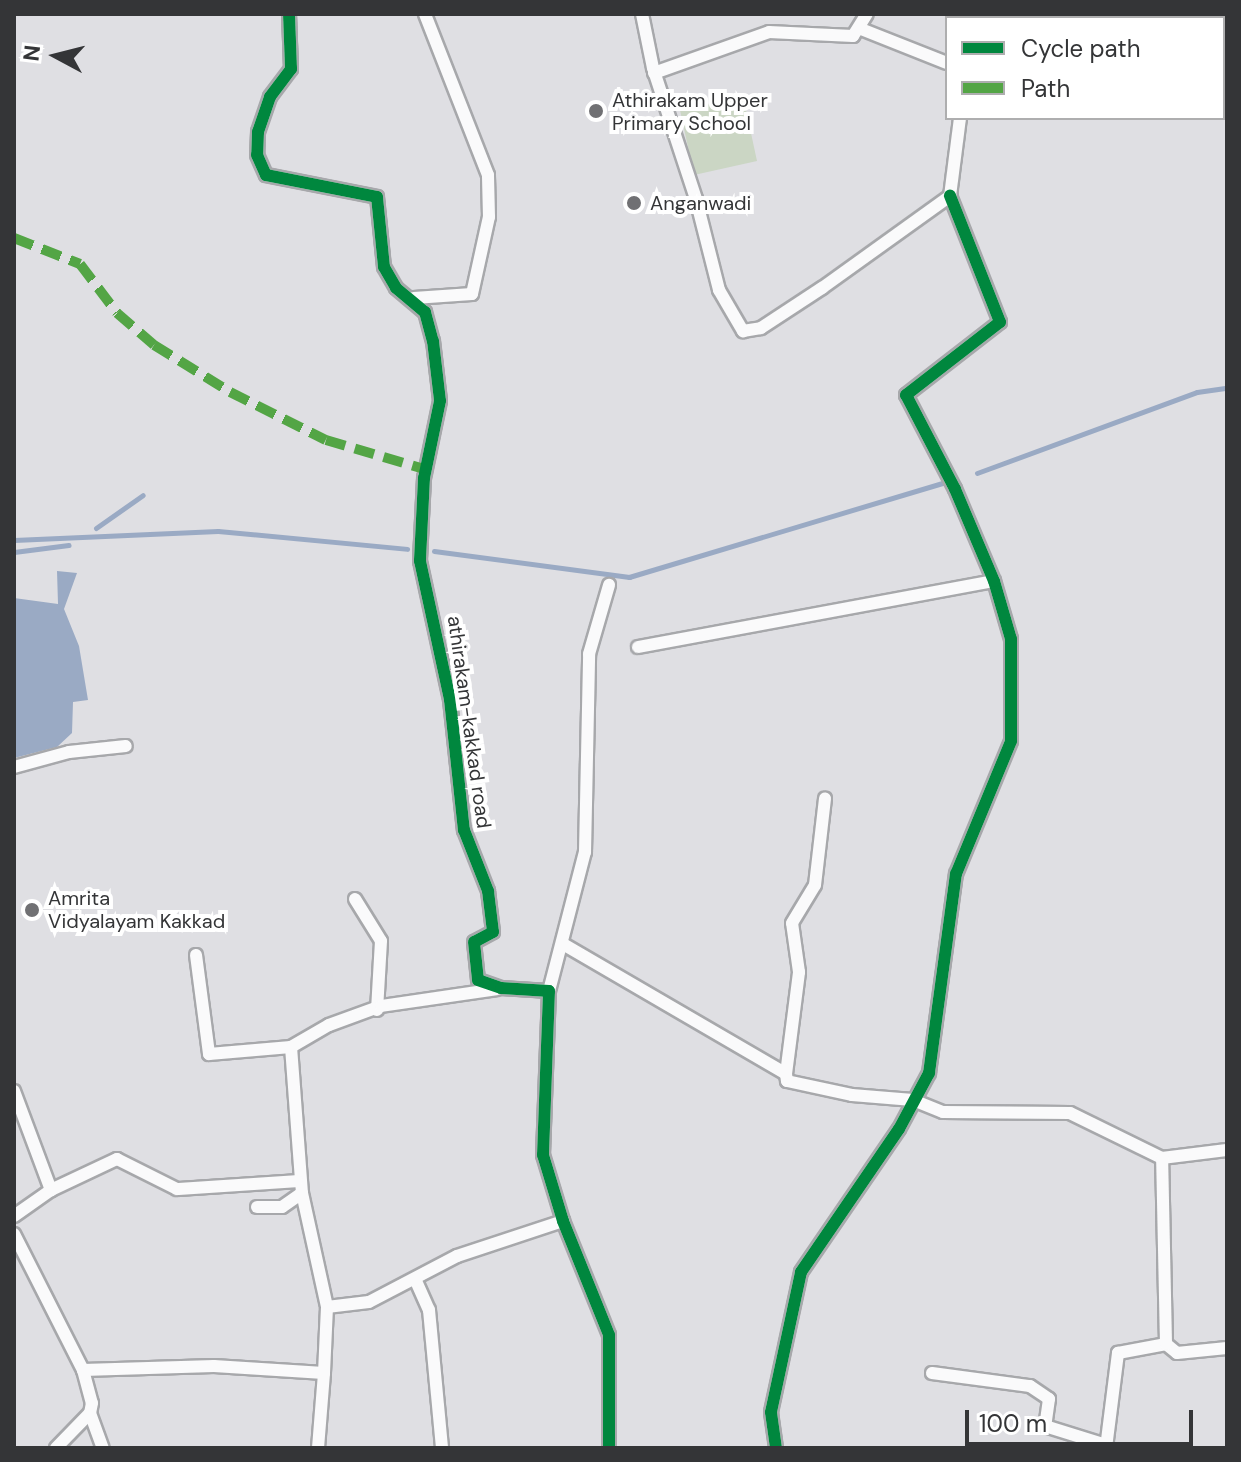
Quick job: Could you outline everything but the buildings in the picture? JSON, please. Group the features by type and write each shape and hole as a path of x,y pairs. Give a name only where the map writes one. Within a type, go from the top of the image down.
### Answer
{"street":[{"name":"athirakam-kakkad road","path":"289,14 291,69 262,116 257,155 266,175 377,197 384,267 396,288 414,298 425,312 433,341 440,401 424,478 420,561 450,700 464,830 488,891 493,932 474,942 478,980 501,988"},
{"path":"414,298 472,294 489,217 488,175 425,14"},
{"path":"642,14 654,73 719,290 743,331 761,328 950,196"},
{"path":"654,73 769,32 853,36 861,29 867,14"},
{"path":"861,29 945,62"},
{"path":"776,1448 771,1412 801,1272 899,1129 929,1073 936,1043 945,930 956,874 1011,741 1011,639 994,581 955,489 906,395 1000,322 950,196 960,120"},
{"path":"638,647 994,581"},
{"path":"609,585 589,654 585,852 549,991 543,1052 543,1155 563,1221 609,1335 609,1448"},
{"path":"14,767 126,746"},
{"path":"825,799 815,885 792,923 799,972 787,1081 852,1095 913,1100 943,1112 1070,1113 1162,1158 1227,1150"},
{"path":"355,899 381,941 377,1010"},
{"path":"563,944 786,1074"},
{"path":"196,955 209,1054 291,1047 329,1025 377,1010 501,988 549,991"},
{"path":"291,1047 300,1187 327,1307 318,1448"},
{"path":"14,1091 51,1190"},
{"path":"1162,1158 1166,1344"},
{"path":"14,1216 51,1190 117,1159 177,1189 300,1187"},
{"path":"257,1207 282,1207 300,1187"},
{"path":"327,1307 369,1302 416,1281 472,1250 563,1221"},
{"path":"14,1234 83,1370 90,1413 103,1448"},
{"path":"416,1281 429,1310 442,1448"},
{"path":"932,1373 1030,1386 1049,1399 1045,1426 1106,1446 1121,1348 1166,1344 1177,1353 1227,1348"},
{"path":"83,1370 214,1366 324,1373"},
{"path":"56,1448 90,1413"}],"green space":[{"path":"743,96 757,161 694,175 680,110"}],"water":[{"path":"57,571 77,573 64,609 79,646 88,700 73,702 72,733 57,747 14,758 14,598 58,604"}],"waterway":[{"path":"977,473 1197,392 1227,388"},
{"path":"434,551 629,577 950,481"},
{"path":"96,528 143,495"},
{"path":"14,540 218,531 407,549"},
{"path":"14,552 69,545"}],"marked path":[{"path":"14,238 80,264 117,313 154,345 230,392 326,440 427,470"}],"cycle path":[{"path":"289,14 291,69 270,97 258,132 257,155 266,175 377,197 384,267 396,288 425,312 433,341 440,401 424,478 420,561 450,700 464,830 488,891 493,932 474,942 478,980 501,988 549,991 543,1155 563,1221 609,1335 609,1448"},
{"path":"776,1448 771,1412 801,1272 899,1129 929,1073 956,874 1011,741 1011,639 994,581 955,489 906,395 1000,322 950,196"}],"place":[{"name":"Athirakam Upper Primary School","path":"596,111"},
{"name":"Anganwadi","path":"634,203"},
{"name":"Amrita Vidyalayam Kakkad","path":"32,910"}]}
